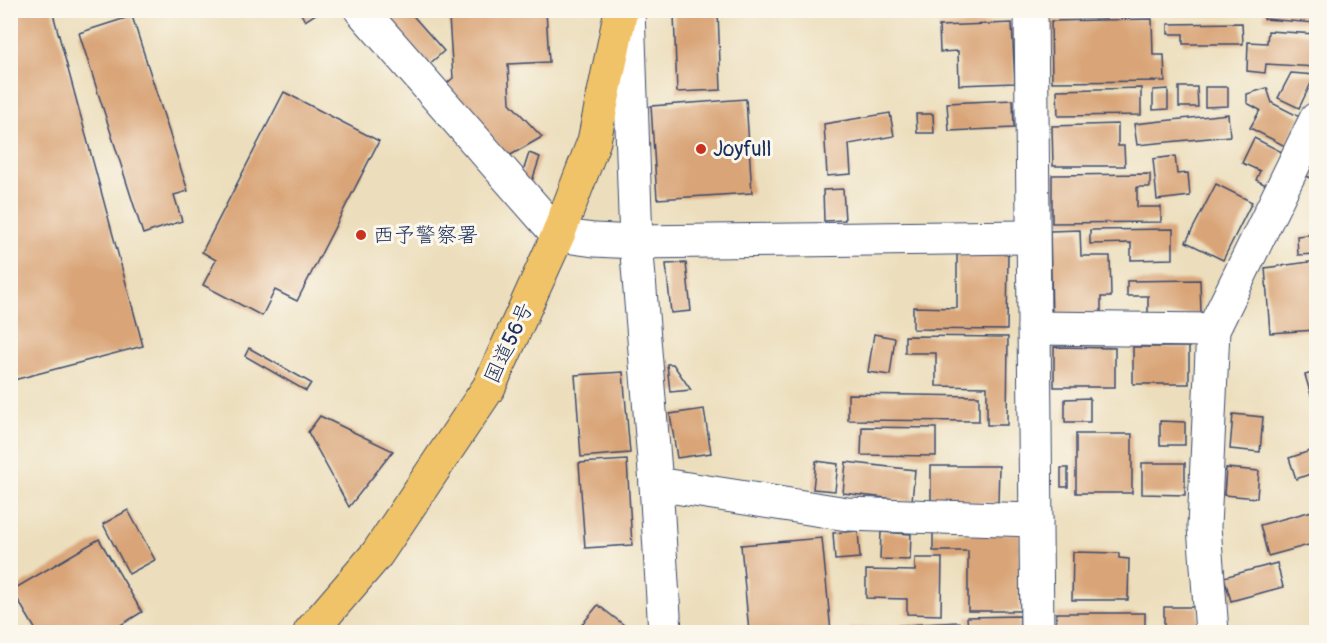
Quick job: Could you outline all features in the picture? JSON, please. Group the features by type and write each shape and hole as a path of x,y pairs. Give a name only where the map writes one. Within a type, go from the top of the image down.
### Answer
{"highway":[{"name":"国道56号","path":"310,633 377,554 489,387 558,235 594,141 621,10"}],"street":[{"path":"361,10 558,235 636,242 1032,237"},
{"path":"628,10 636,242 656,484 665,633"},
{"path":"1031,10 1036,633"},
{"path":"1212,633 1204,527 1213,330 1317,119"},
{"path":"1034,328 1213,330"},
{"path":"656,484 847,514 1036,520"}],"building":[{"path":"10,10 52,10 143,346 10,381"},
{"path":"299,10 322,10 305,21"},
{"path":"374,10 408,10 444,51 425,68"},
{"path":"456,10 546,10 549,62 508,64 510,103 542,137 509,156 444,86 453,78 449,17"},
{"path":"935,10 1012,10 1013,14 936,17"},
{"path":"1265,10 1316,10 1316,23 1264,19"},
{"path":"718,12 721,90 677,92 674,14"},
{"path":"132,16 188,191 174,195 182,221 143,234 79,33"},
{"path":"1152,19 1153,55 1164,55 1165,81 1052,82 1051,21"},
{"path":"1012,23 1015,83 959,85 958,51 940,52 939,26"},
{"path":"1242,23 1243,44 1183,44 1183,34 1168,34 1168,24"},
{"path":"1268,31 1316,34 1316,67 1266,64 1265,73 1247,71 1248,42 1267,43"},
{"path":"1291,73 1315,75 1299,108 1278,98"},
{"path":"1179,87 1197,87 1198,107 1179,107"},
{"path":"1205,87 1228,87 1228,106 1205,107"},
{"path":"1141,88 1141,115 1058,116 1057,90"},
{"path":"1267,88 1272,103 1300,117 1285,146 1250,128 1260,110 1247,103 1247,94"},
{"path":"1168,89 1168,109 1153,110 1153,90"},
{"path":"284,92 379,141 297,301 275,290 262,316 203,285 216,260 202,252"},
{"name":"Joyfull","path":"746,99 752,193 657,199 651,106"},
{"path":"1013,100 1014,128 949,131 947,103"},
{"path":"890,113 894,136 849,144 851,174 827,176 824,124"},
{"path":"916,114 933,114 934,133 917,133"},
{"path":"1228,114 1230,136 1137,145 1134,124"},
{"path":"1118,124 1118,146 1124,146 1125,166 1053,166 1052,126"},
{"path":"1254,138 1282,152 1266,185 1256,180 1260,171 1242,163"},
{"path":"1316,146 1316,180 1304,175"},
{"path":"529,153 540,157 531,184 520,181"},
{"path":"1175,156 1177,174 1188,173 1190,196 1157,200 1153,159"},
{"path":"1150,174 1150,187 1137,187 1137,207 1161,207 1161,222 1052,223 1052,175"},
{"path":"1216,184 1252,202 1223,260 1186,242"},
{"path":"843,189 845,220 824,221 823,190"},
{"path":"1173,229 1173,259 1131,260 1131,243 1090,244 1090,230"},
{"path":"1080,230 1081,256 1110,256 1111,297 1101,297 1101,318 1052,318 1050,231"},
{"path":"1316,234 1316,254 1298,255 1297,236"},
{"path":"957,253 1008,253 1007,330 913,329 913,307 957,308"},
{"path":"1316,261 1316,330 1270,333 1265,268"},
{"path":"686,263 691,311 671,313 666,264"},
{"path":"1200,280 1201,314 1148,315 1148,296 1127,296 1127,281"},
{"path":"874,334 895,338 890,375 868,372"},
{"path":"905,336 1008,337 1007,425 987,425 987,387 936,386 936,353 905,353"},
{"path":"1054,347 1115,348 1115,387 1054,387"},
{"path":"1133,347 1189,347 1189,384 1133,384"},
{"path":"249,348 311,383 306,391 245,356"},
{"path":"667,364 673,364 691,390 670,392"},
{"path":"623,372 630,453 581,457 575,375"},
{"path":"1316,372 1316,412 1305,375"},
{"path":"848,394 979,396 979,421 848,420"},
{"path":"1090,398 1090,422 1065,422 1065,399"},
{"path":"704,409 711,453 677,458 670,414"},
{"path":"1233,414 1263,417 1260,452 1230,449"},
{"path":"320,416 393,451 349,507 308,432"},
{"path":"1160,421 1185,422 1185,445 1160,445"},
{"path":"862,427 936,428 936,456 861,455"},
{"path":"1076,434 1132,434 1132,493 1076,493"},
{"path":"1316,449 1316,472 1296,479 1289,458"},
{"path":"627,460 632,545 585,548 579,463"},
{"path":"816,461 838,464 835,491 813,489"},
{"path":"846,462 915,470 912,501 843,493"},
{"path":"1142,463 1185,463 1185,495 1142,494"},
{"path":"931,466 999,466 998,503 931,502"},
{"path":"1061,468 1068,468 1068,487 1061,487"},
{"path":"1226,468 1259,471 1257,498 1224,495"},
{"path":"128,510 155,560 129,574 103,524"},
{"path":"1316,510 1316,543 1268,556 1260,525"},
{"path":"858,531 860,558 835,560 833,533"},
{"path":"881,532 911,534 910,560 880,559"},
{"path":"933,533 1020,534 1020,611 968,611 968,551 933,551"},
{"path":"822,538 831,632 749,632 741,545"},
{"path":"99,539 142,612 112,632 37,632 12,590"},
{"path":"1073,552 1119,553 1119,558 1129,559 1128,600 1072,600"},
{"path":"915,558 942,558 941,615 907,614 907,599 866,598 866,570 915,571"},
{"path":"1277,563 1283,587 1231,601 1224,577"},
{"path":"598,605 633,632 576,632"},
{"path":"1164,607 1198,607 1197,632 1156,632 1156,630 1164,630"},
{"path":"1056,613 1145,613 1145,632 1056,632"},
{"path":"1020,616 1020,632 968,632 967,617"},
{"path":"959,622 959,632 850,632 849,628"}],"place":[{"name":"Joyfull","path":"701,149"},
{"name":"西予警察署","path":"361,235"}]}
